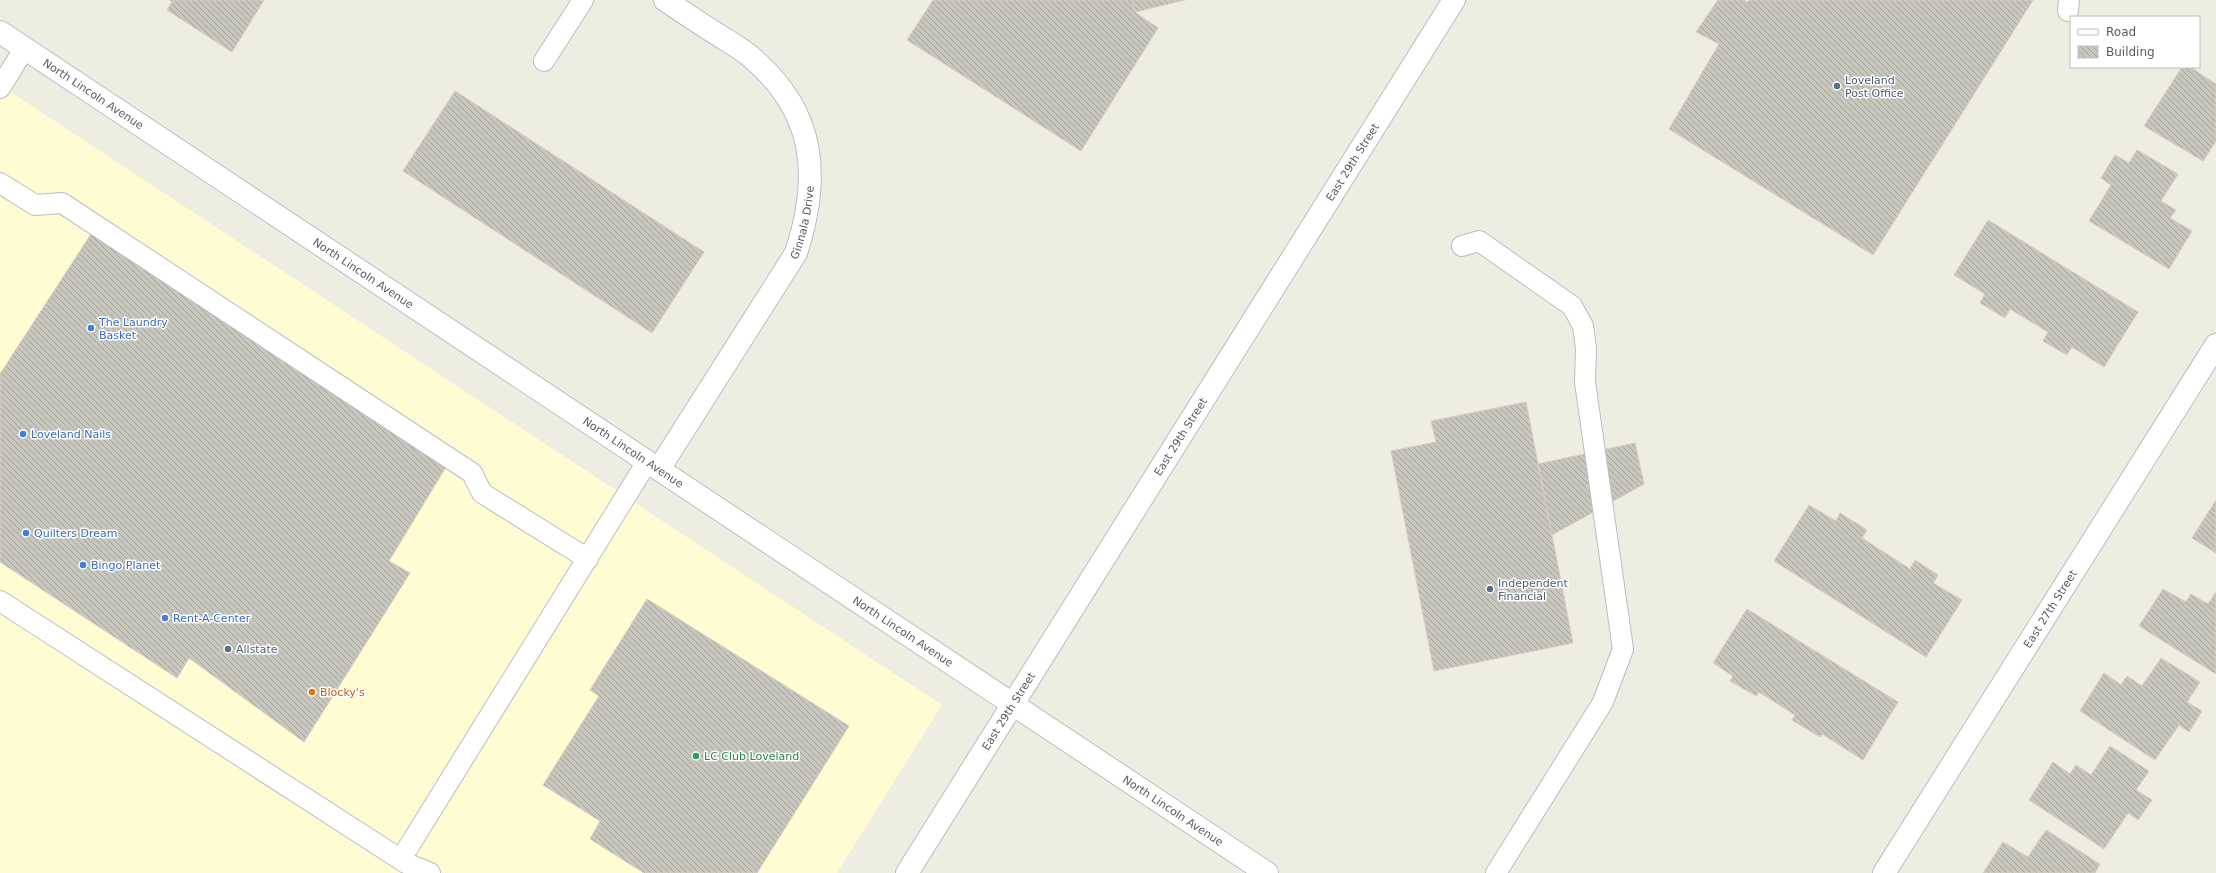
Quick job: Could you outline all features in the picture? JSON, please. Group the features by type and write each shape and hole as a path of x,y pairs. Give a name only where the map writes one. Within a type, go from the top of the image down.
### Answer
{"street":[{"name":"Ginnala Drive","path":"653,466 796,253 805,226 810,196 810,169 807,145 800,119 787,95 751,57 665,0"},
{"name":"East 29th Street","path":"907,873 1454,0"},
{"name":"North Lincoln Avenue","path":"0,32 1266,873"},
{"name":"East 27th Street","path":"1884,873 2216,345"}],"lane":[{"path":"544,61 583,0"},
{"path":"0,88 24,49"},
{"path":"0,183 35,205 62,203 472,473 482,492 588,559"},
{"path":"1462,246 1479,241 1572,306 1583,326 1586,348 1585,382 1623,649 1604,702 1496,873"},
{"path":"401,859 588,559 653,466"},
{"path":"0,600 401,859 430,873"}],"shaded area":[{"path":"0,85 942,705 837,873 0,873"}],"building":[{"path":"169,0 264,0 232,52 167,10 172,2"},
{"path":"933,0 1132,0 1135,12 1158,28 1081,151 907,40"},
{"path":"1132,0 1185,0 1135,12"},
{"name":"Loveland Post Office","path":"1718,0 1743,0 1748,2 1749,0 2033,0 1873,255 1669,129 1719,44 1696,32"},
{"path":"2181,68 2192,68 2216,84 2216,141 2203,161 2144,126"},
{"path":"455,91 704,252 652,333 403,171"},
{"path":"2137,150 2178,174 2161,201 2176,210 2170,218 2192,231 2169,269 2089,221 2111,185 2101,178 2115,155 2129,163"},
{"path":"1988,220 2138,312 2104,367 2072,347 2067,355 2043,341 2048,332 2010,309 2005,318 1980,303 1985,294 1954,275"},
{"path":"91,234 446,467 389,561 410,573 304,742 189,658 177,678 0,562 0,374"},
{"name":"Independent Financial","path":"1526,402 1573,643 1434,671 1391,451 1436,442 1431,421"},
{"path":"1635,443 1644,484 1552,535 1538,464"},
{"path":"2216,500 2216,553 2192,538"},
{"path":"1809,505 1836,521 1840,513 1867,530 1862,538 1910,569 1915,560 1938,575 1933,583 1962,600 1926,657 1774,561"},
{"path":"2163,589 2186,602 2191,594 2208,604 2216,592 2216,674 2139,626"},
{"name":"LC Club Loveland","path":"647,599 849,726 757,873 644,873 590,839 600,821 543,785 599,696 590,690"},
{"path":"1747,609 1898,702 1863,760 1822,734 1820,737 1792,720 1795,715 1759,692 1756,696 1730,681 1733,676 1713,663"},
{"path":"2161,658 2200,682 2187,702 2202,711 2189,732 2179,725 2155,760 2080,711 2104,673 2121,685 2127,676 2142,686"},
{"path":"2110,746 2149,771 2136,790 2152,800 2138,820 2128,813 2104,849 2029,800 2053,762 2070,774 2076,765 2091,775"},
{"path":"2046,830 2100,864 2095,873 1983,873 2003,842 2028,857"}],"place":[{"name":"Loveland Post Office","path":"1837,86"},
{"name":"The Laundry Basket","path":"91,328"},
{"name":"Loveland Nails","path":"23,434"},
{"name":"Quilters Dream","path":"26,533"},
{"name":"Bingo Planet","path":"83,565"},
{"name":"Independent Financial","path":"1490,589"},
{"name":"Rent-A-Center","path":"165,618"},
{"name":"Allstate","path":"228,649"},
{"name":"Blocky's","path":"312,692"},
{"name":"LC Club Loveland","path":"696,756"}]}
